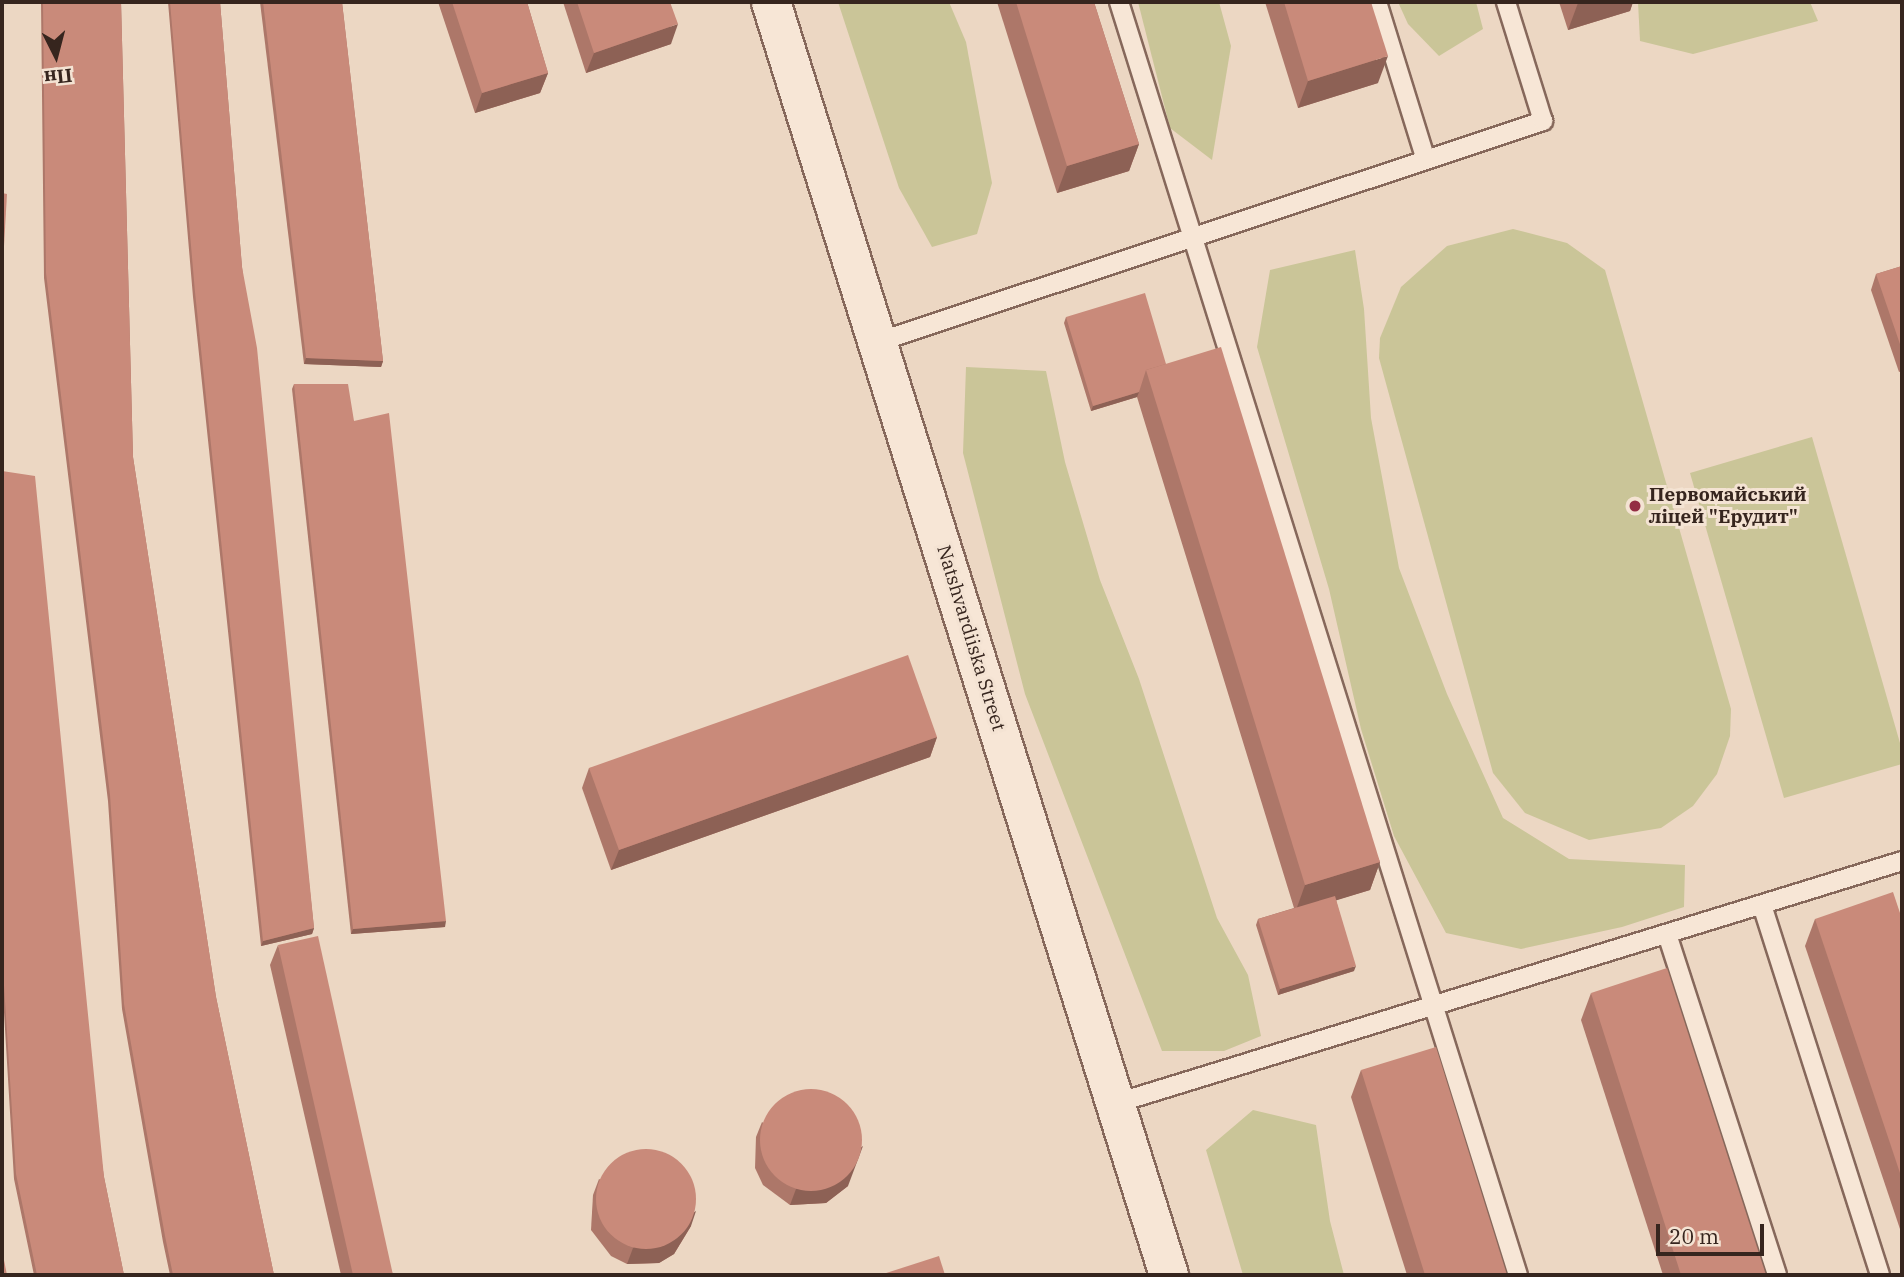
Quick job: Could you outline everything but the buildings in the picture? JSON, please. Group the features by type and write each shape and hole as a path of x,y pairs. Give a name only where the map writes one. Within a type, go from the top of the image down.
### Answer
{"street":[{"name":"Natshvardiiska Street","path":"771,2 1169,1275"}],"lane":[{"path":"1119,2 1195,237 1431,1006 1518,1275"},
{"path":"1377,2 1426,160"},
{"path":"878,342 1543,121 1506,2"},
{"path":"1117,1103 1902,861"},
{"path":"1762,905 1881,1275"},
{"path":"1667,934 1777,1275"}],"shaded area":[{"path":"838,2 949,2 966,42 992,183 977,234 932,247 899,188"},
{"path":"1138,2 1219,2 1231,46 1212,160 1170,128"},
{"path":"1398,2 1476,2 1483,29 1439,56 1408,24"},
{"path":"1638,2 1810,2 1818,21 1693,54 1640,41"},
{"path":"1513,229 1567,243 1605,270 1731,709 1730,736 1717,774 1693,806 1661,828 1589,840 1525,813 1493,773 1379,358 1380,338 1401,287 1447,246"},
{"path":"1355,250 1364,309 1371,418 1399,568 1447,694 1503,818 1569,859 1685,865 1684,907 1622,927 1521,949 1446,933 1394,836 1361,729 1329,589 1257,347 1270,270"},
{"path":"966,367 1046,371 1065,462 1100,580 1139,679 1217,918 1248,975 1261,1036 1224,1051 1162,1051 1025,694 963,453"},
{"path":"1812,437 1902,750 1902,764 1784,798 1690,473"},
{"path":"1253,1110 1316,1125 1330,1221 1344,1275 1243,1275 1206,1150"}],"place":[{"name":"Первомайський ліцей \"Ерудит\"","path":"1635,506"}]}
